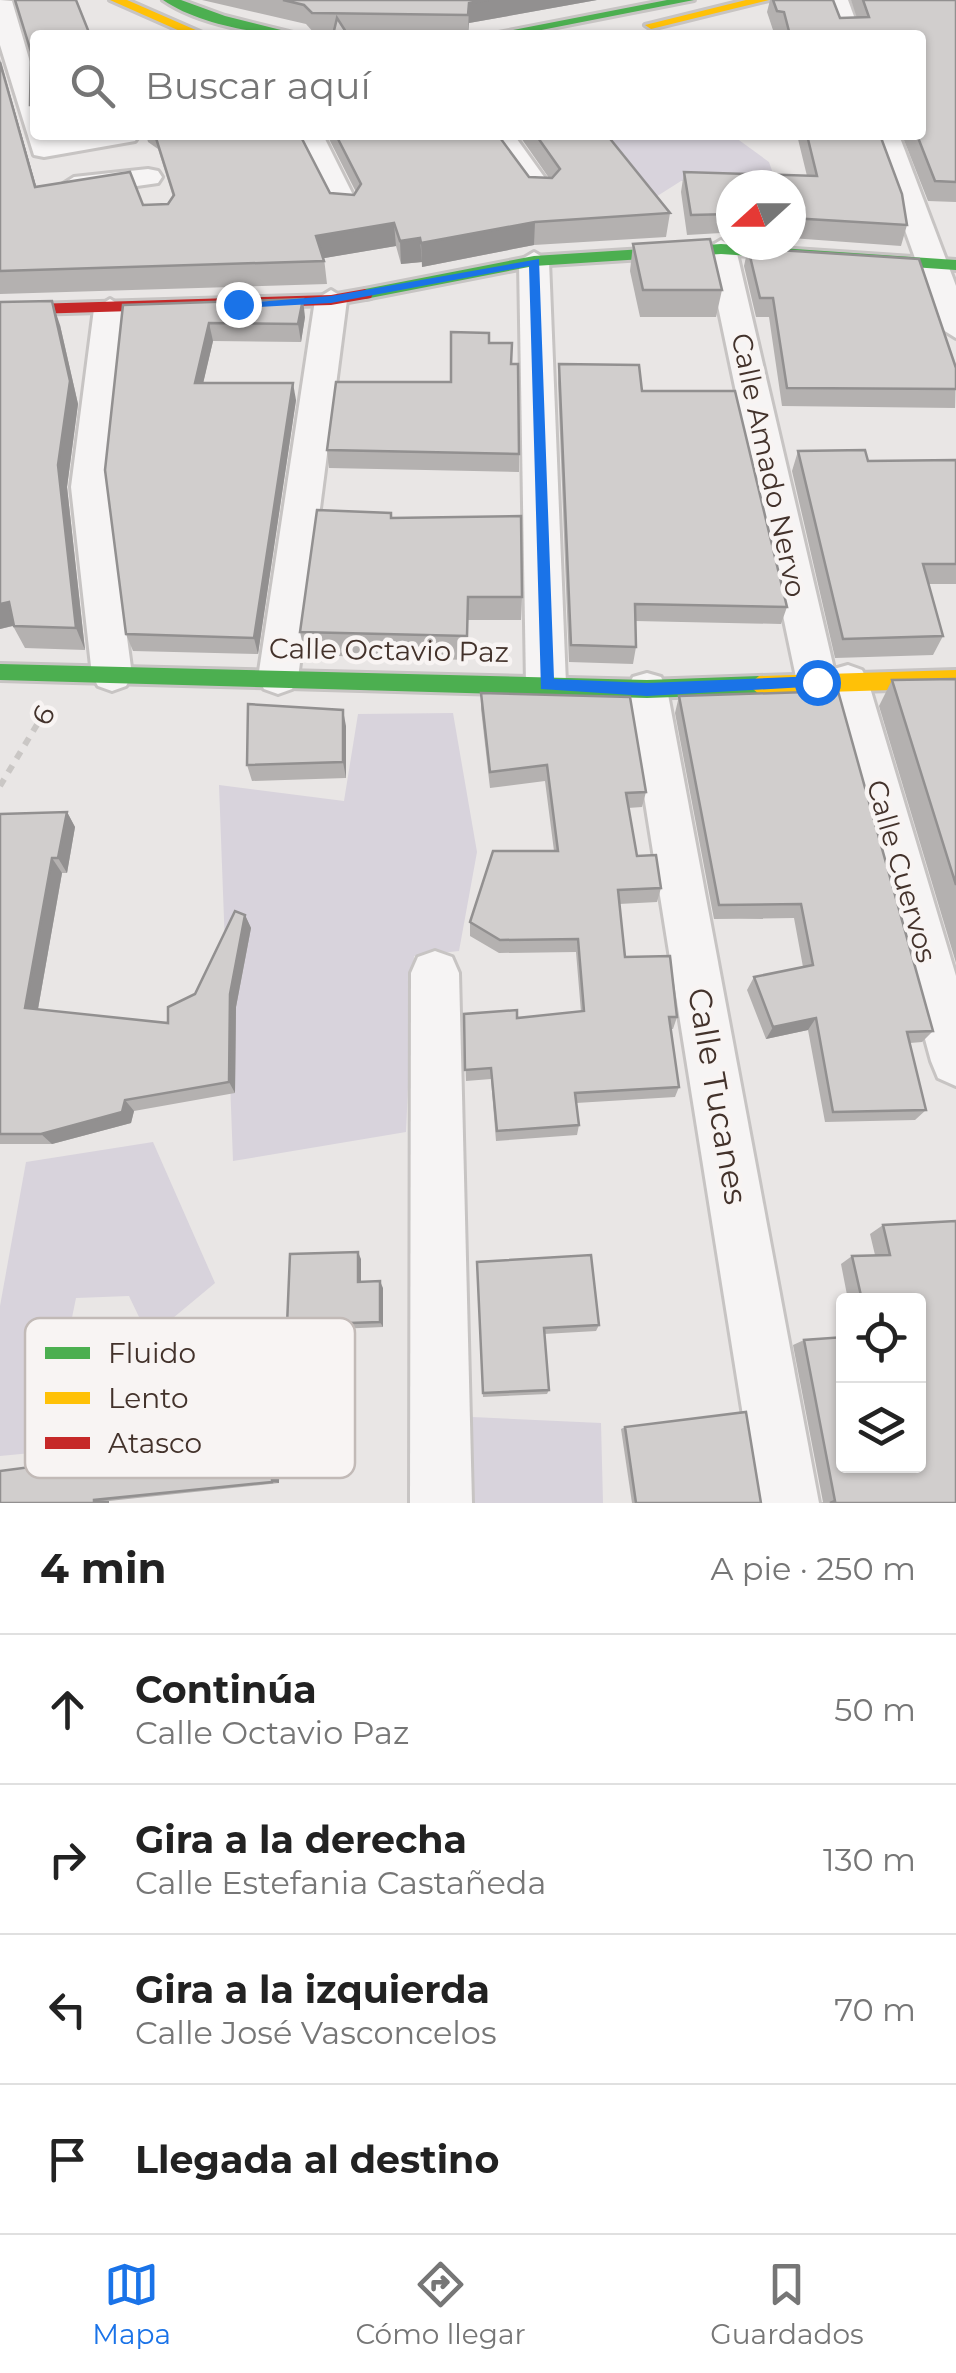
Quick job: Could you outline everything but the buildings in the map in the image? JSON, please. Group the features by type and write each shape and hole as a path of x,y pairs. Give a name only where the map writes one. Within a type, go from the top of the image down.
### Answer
{"street":[{"path":"0,0 30,102"},
{"path":"116,0 188,30"},
{"path":"170,0 221,20 270,30"},
{"path":"530,30 696,4 763,0"},
{"path":"836,0 847,30"},
{"path":"619,30 696,4"},
{"path":"41,140 57,197 148,177"},
{"path":"137,140 156,205"},
{"path":"311,140 346,210"},
{"path":"504,140 541,192"},
{"path":"887,140 944,264 956,328"},
{"path":"0,310 331,300 534,261 716,249"},
{"path":"806,255 944,264"},
{"name":"Calle Amado Nervo","path":"725,260 833,682"},
{"path":"534,261 546,684"},
{"path":"278,678 331,300"},
{"path":"110,309 88,487 112,674"},
{"name":"Calle Octavio Paz","path":"0,672 546,684 647,690 956,679"},
{"name":"Calle Cuervos","path":"833,682 956,1062"},
{"name":"Calle Tucanes","path":"647,690 788,1503"},
{"path":"436,973 441,1503"}],"path":[{"name":"6","path":"0,786 45,711"}],"shaded area":[{"path":"605,140 739,140 769,162 772,170 716,170 716,182 681,181 651,200"},
{"path":"453,713 477,852 459,951 414,956 406,1132 233,1161 219,785 344,801 358,714"},
{"path":"153,1142 215,1283 173,1318 139,1318 129,1296 76,1298 72,1318 25,1318 25,1454 0,1456 0,1306 26,1162"},
{"path":"472,1417 601,1423 603,1503 473,1503"}],"traffic: fast":[{"path":"169,0 221,19 271,30"},
{"path":"523,30 688,0"},
{"path":"365,294 534,261 721,249 956,265"},
{"path":"0,672 647,689 759,685"}],"traffic: slow":[{"path":"116,0 188,30"},
{"path":"651,25 763,0"},
{"path":"759,685 956,679"}],"traffic: jam":[{"path":"0,310 331,300 365,294"}],"route":[{"path":"238,304 331,300 534,261 546,684 647,690 817,682"}]}
